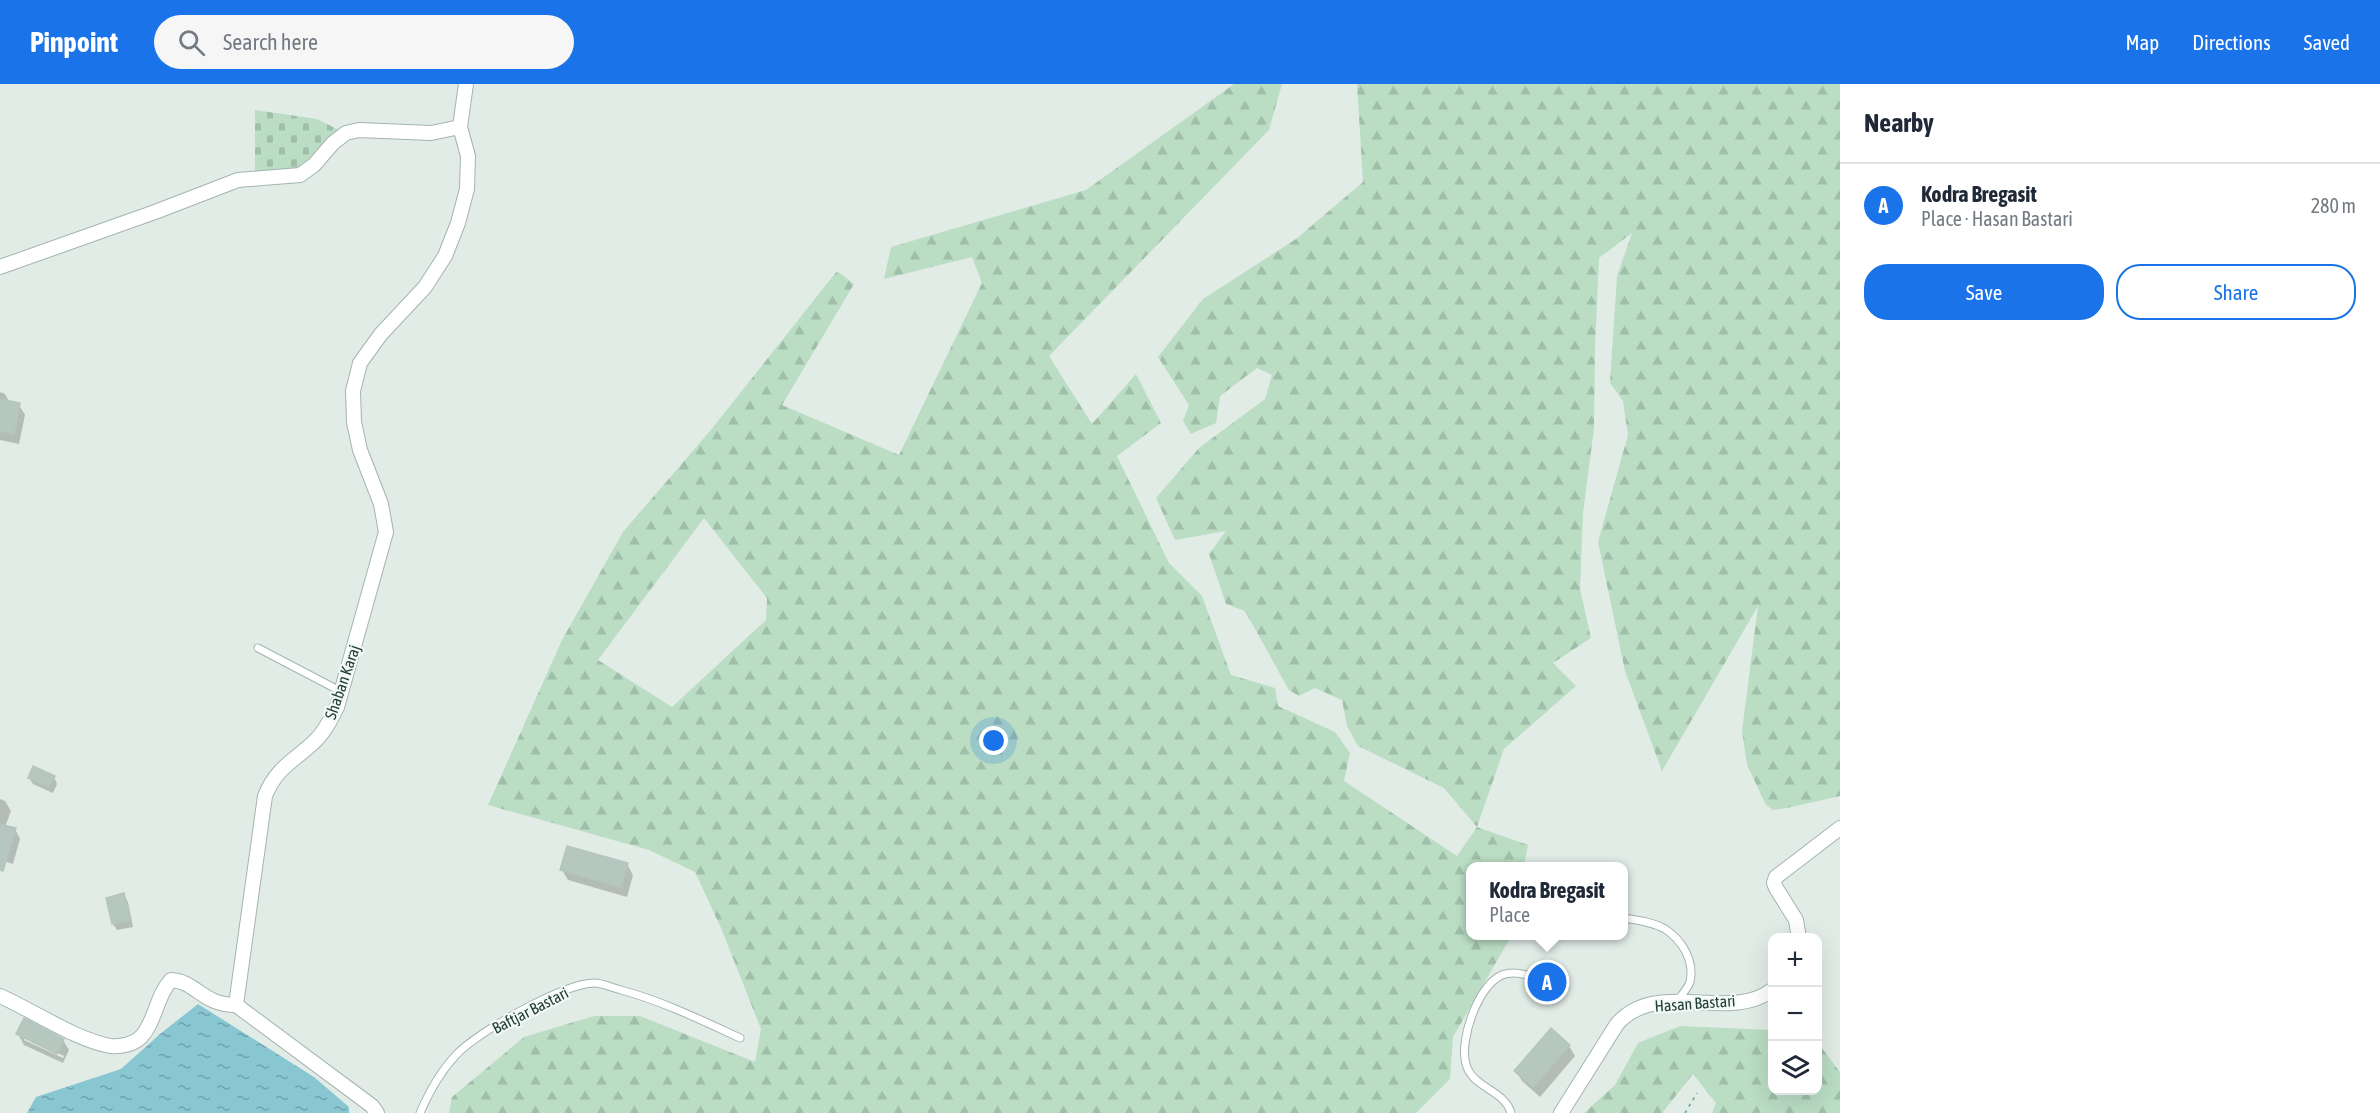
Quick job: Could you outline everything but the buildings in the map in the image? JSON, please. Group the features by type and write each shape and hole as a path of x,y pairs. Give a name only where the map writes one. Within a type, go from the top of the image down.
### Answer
{"street":[{"name":"Shaban Karaj","path":"236,1005 265,796 271,781 282,767 316,740 329,724 342,692 386,532 381,504 360,450 354,422 353,391 360,363 381,334 425,287 445,256 458,223 467,189 468,156 460,127 466,84"},
{"path":"0,267 238,180 300,175 314,165 333,143 346,133 359,130 431,133 460,127"},
{"path":"1797,933 1796,920 1776,888 1776,877 1840,828"},
{"path":"0,996 85,1038 112,1046 123,1046 138,1040 146,1031 164,987 171,980 182,980 207,999 223,1005 236,1005 372,1106 377,1113"},
{"name":"Hasan Bastari","path":"1561,1113 1622,1018 1653,1003 1728,1002 1761,997 1768,993"}],"lane":[{"path":"258,648 342,692"},
{"path":"1628,919 1665,929 1687,951 1691,968 1690,984 1677,1001"},
{"path":"1511,1113 1505,1101 1480,1084 1466,1065 1465,1051 1470,1018 1482,993 1503,975 1531,976 1558,990"},
{"name":"Baftjar Bastari","path":"420,1113 437,1080 457,1054 470,1044 502,1022 562,991 594,983 654,999 740,1038"}],"path":[{"path":"1685,1113 1697,1093"}],"green space":[{"path":"1234,84 1282,84 1269,130 1049,356 1092,424 1136,374 1161,423 1117,456 1169,563 1202,596 1231,675 1275,688 1278,706 1335,732 1350,753 1344,781 1457,856 1477,827 1528,845 1525,862 1466,862 1466,940 1509,940 1453,1037 1450,1079 1416,1113 449,1113 452,1097 524,1037 594,1016 640,1016 755,1062 761,1029 721,928 695,872 649,850 488,805 562,640 623,532 710,431 837,271 854,284 782,405 899,455 982,283 972,257 884,279 891,247 1086,190","holes":["704,518 767,598 766,620 672,707 598,660"]},
{"path":"1357,84 1840,84 1840,796 1773,810 1766,805 1747,765 1742,731 1758,606 1662,771 1625,671 1598,542 1628,435 1623,401 1610,383 1617,276 1632,233 1599,258 1594,428 1583,513 1580,589 1591,638 1553,663 1576,686 1504,749 1477,827 1444,788 1358,746 1347,726 1342,700 1315,688 1299,696 1289,690 1245,611 1226,604 1209,554 1226,531 1175,540 1156,498 1199,448 1265,399 1272,375 1257,368 1220,396 1216,423 1191,434 1183,421 1189,405 1158,357 1203,299 1296,239 1363,182"},
{"path":"255,110 317,119 339,130 309,160 296,169 255,171"},
{"path":"1680,1026 1768,1030 1768,1095 1822,1095 1822,1048 1840,1072 1840,1113 1712,1113 1716,1103 1693,1074 1662,1113 1584,1113 1615,1085 1638,1043"}],"water":[{"path":"198,1004 314,1077 349,1107 349,1113 27,1113 36,1097 121,1069"}],"place":[{"name":"Kodra Bregasit","path":"1547,982"}]}
